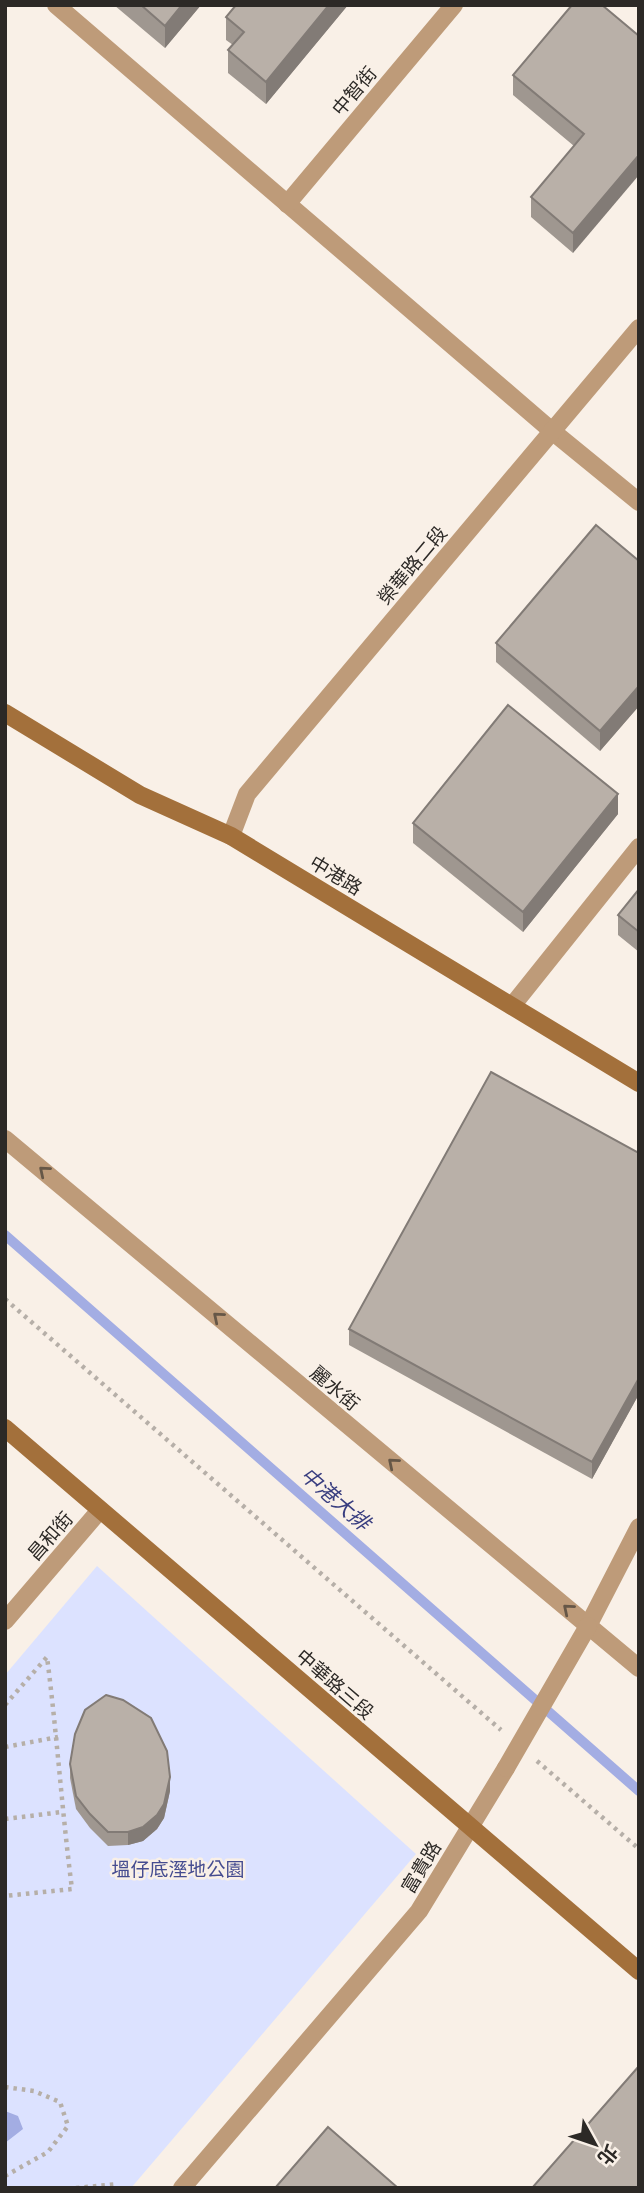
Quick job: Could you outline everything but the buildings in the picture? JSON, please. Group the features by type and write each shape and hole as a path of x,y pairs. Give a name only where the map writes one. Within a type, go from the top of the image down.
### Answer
{"street":[{"path":"56,5 552,431 639,502"},
{"name":"中智街","path":"287,204 454,5"},
{"name":"榮華路二段","path":"231,836 247,794 639,328"},
{"name":"中港路","path":"5,713 140,795 231,836 639,1083"},
{"path":"512,1006 639,847"},
{"name":"麗水街","path":"5,1139 639,1668"},
{"name":"中華路三段","path":"5,1427 639,1971"},
{"name":"昌和街","path":"5,1621 100,1510"},
{"name":"富貴路","path":"182,2188 419,1911 588,1626 639,1527"}],"path":[{"path":"5,1299 639,1849"},
{"path":"5,1705 47,1657 58,1737 62,1812 72,1889 5,1896"},
{"path":"5,1747 58,1737"},
{"path":"5,1819 62,1812"},
{"path":"5,2087 34,2091 60,2102 68,2126 48,2152 5,2176"},
{"path":"76,2188 118,2184 114,2188"}],"green space":[{"name":"塭仔底溼地公園","path":"97,1566 416,1854 131,2188 5,2188 5,1675"}],"water":[{"path":"5,2111 18,2116 23,2129 5,2143"}],"waterway":[{"name":"中港大排","path":"5,1235 639,1791"}]}
